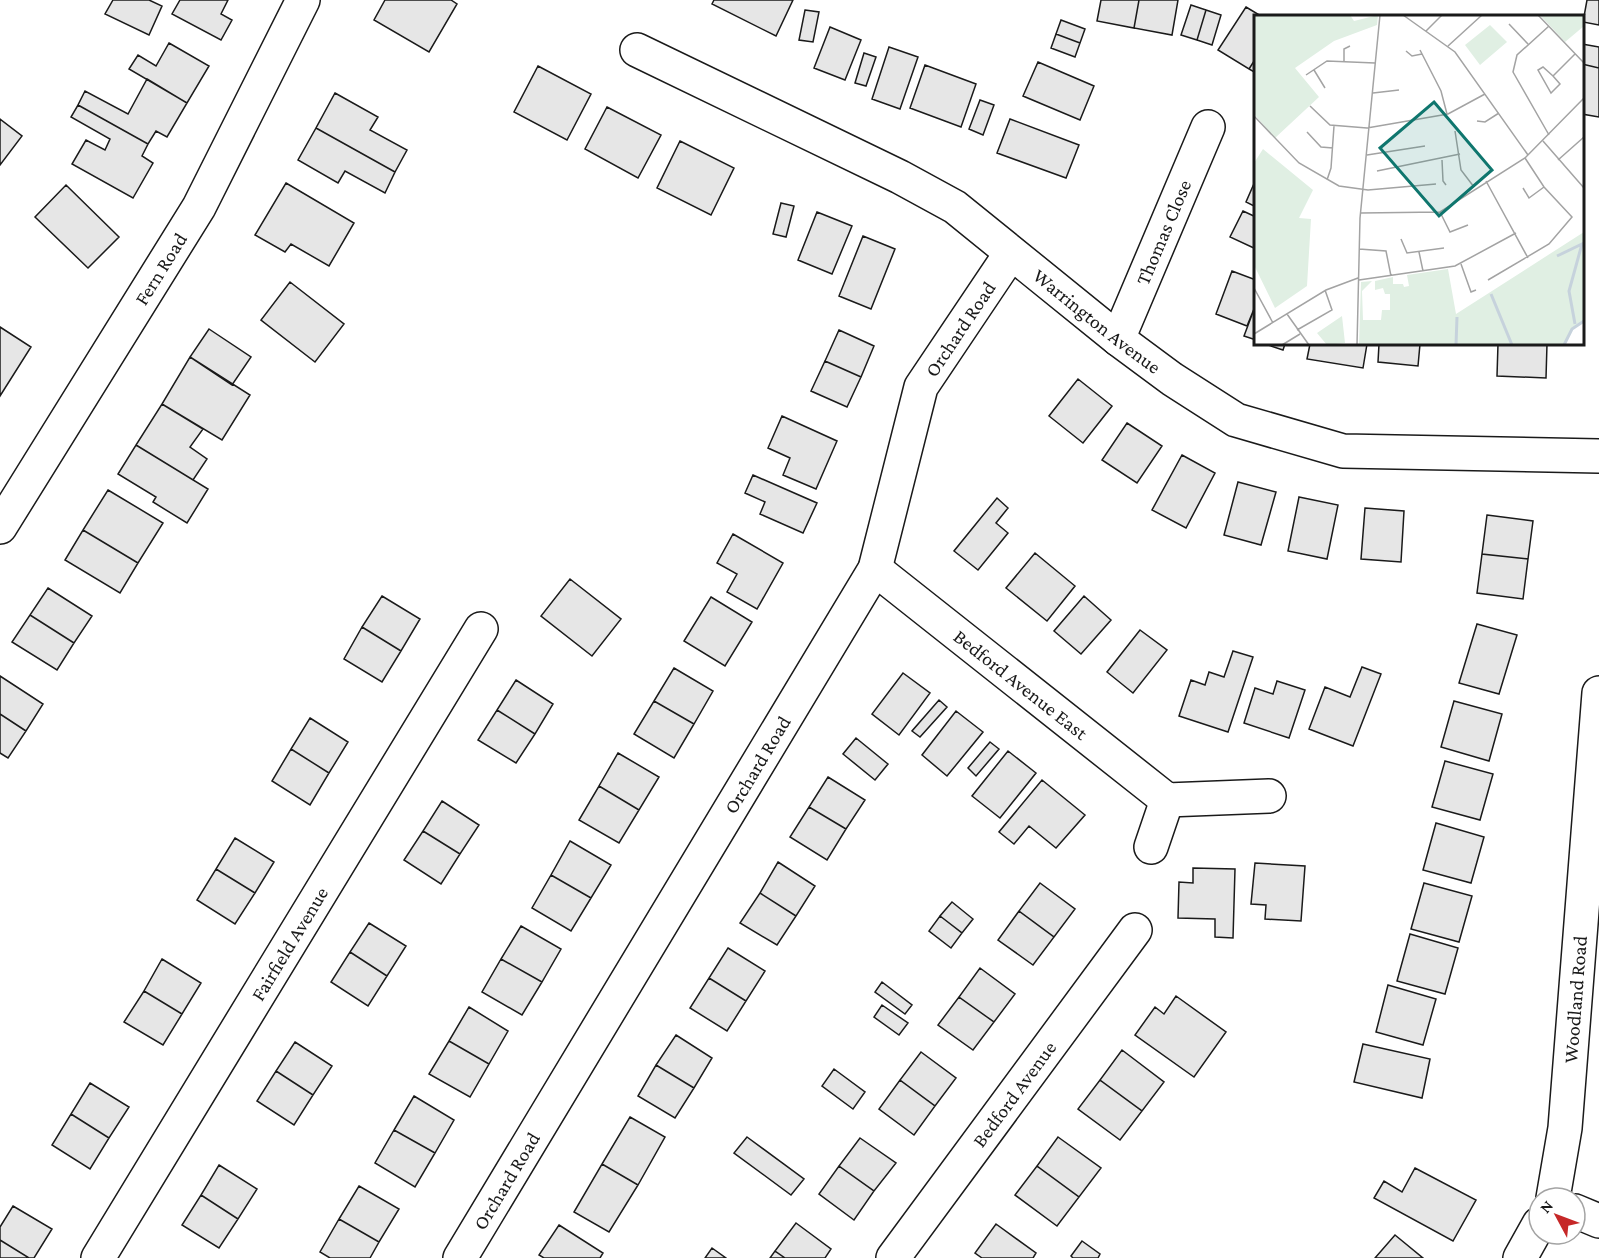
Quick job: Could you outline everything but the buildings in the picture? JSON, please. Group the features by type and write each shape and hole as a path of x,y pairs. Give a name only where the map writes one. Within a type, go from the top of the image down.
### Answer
{"street":[{"name":"Fern Road","path":"0,527 199,207 303,0"},
{"name":"Warrington Avenue","path":"637,50 955,207 1119,339 1172,379 1236,420 1343,451 1599,456"},
{"name":"Thomas Close","path":"1119,339 1208,127"},
{"name":"Orchard Road","path":"460,1258 874,570 921,387 1011,253"},
{"name":"Bedford Avenue East","path":"874,570 1167,800"},
{"name":"Fairfield Avenue","path":"98,1258 481,630"},
{"name":"Woodland Road","path":"1555,1186 1565,1128 1599,693"},
{"path":"1151,847 1167,800 1269,796"},
{"name":"Bedford Avenue","path":"893,1258 1135,930"}]}
